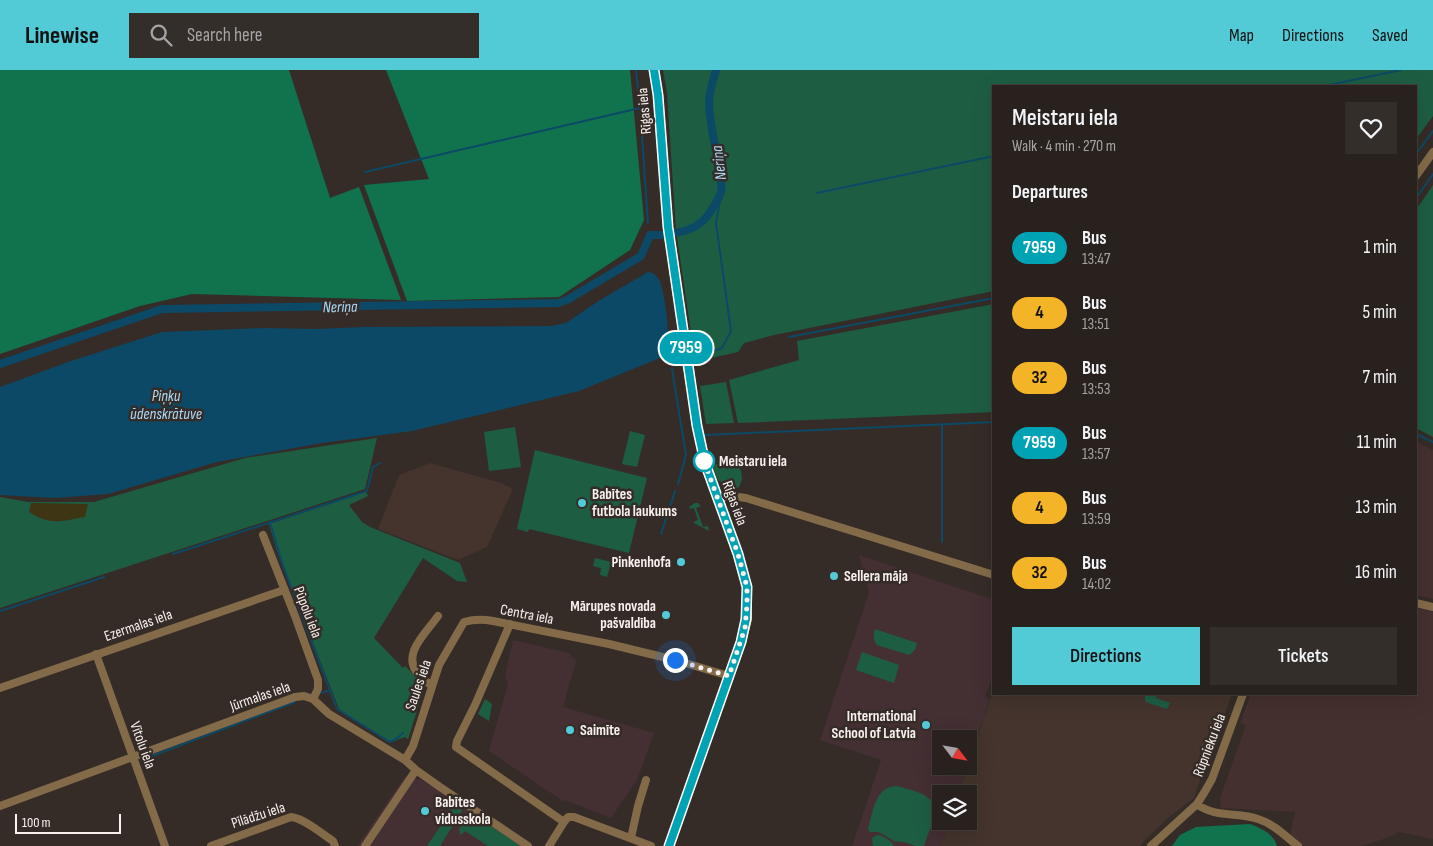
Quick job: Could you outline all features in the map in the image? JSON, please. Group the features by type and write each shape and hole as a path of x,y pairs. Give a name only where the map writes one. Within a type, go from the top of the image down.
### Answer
{"main road":[{"name":"Rīgas iela","path":"654,70 658,95 668,227 694,408 705,463 738,554 747,587 745,628 669,846"}],"street":[{"path":"1417,175 1433,152"},
{"path":"718,498 741,496 992,574"},
{"name":"Pūpolu iela","path":"264,535 318,680 318,689 313,699"},
{"name":"Ezermalas iela","path":"0,688 284,590"},
{"path":"1417,604 1433,607"},
{"path":"431,685 418,675 411,663 413,651 438,616"},
{"name":"Centra iela","path":"464,622 484,619 609,644 675,660 729,676"},
{"name":"Saules iela","path":"405,760 412,746 439,664 464,622"},
{"path":"510,624 456,747 564,822"},
{"name":"Vītolu iela","path":"96,654 165,846"},
{"name":"Rūpnieku iela","path":"1151,846 1197,804 1212,779 1243,695"},
{"name":"Jūrmalas iela","path":"0,806 295,697 304,696 313,699 329,714 405,760 416,770 528,846"},
{"path":"365,846 416,770"},
{"path":"631,838 646,780"},
{"path":"1197,804 1208,812 1258,818 1277,829 1298,846"},
{"name":"Pīlādžu iela","path":"211,846 291,817 303,821 333,841 335,845"},
{"path":"549,846 568,817 574,817 650,846"}],"shaded area":[{"path":"1417,442 1433,450 1433,599 1417,595"},
{"path":"430,463 501,483 513,489 487,547 458,560 378,529 399,475"},
{"path":"859,555 992,599 992,678 985,697 990,699 978,736 978,730 932,730 932,775 965,775 961,785 932,785 932,830 946,830 941,846 852,846 881,760 820,740 869,593"},
{"path":"1417,608 1433,612 1433,839 1399,832 1362,846 1302,846 1290,835 1295,812 1221,808 1220,798 1246,725 1240,723 1251,695 1417,695"},
{"name":"Saimīte","path":"513,640 569,653 576,661 563,707 654,733 637,780 611,818 565,800 564,802 489,751 508,684 505,676"},
{"path":"992,695 1232,695 1194,798 1168,818 1139,846 941,846 946,830 977,830 977,785 961,785 965,775 978,775 978,736"},
{"name":"Babītes vidusskola","path":"405,776 422,780 521,846 357,846"}],"green space":[{"path":"0,70 289,70 330,198 359,187 401,300 192,294 140,306 0,354"},
{"path":"386,70 630,70 644,220 630,250 559,297 407,301 364,185 429,179"},
{"path":"663,70 1433,70 1433,116 1417,138 1417,85 992,85 992,291 774,335 744,343 738,352 698,361 694,353 676,230 667,93"},
{"path":"1433,185 1433,437 1417,429 1417,209"},
{"path":"992,304 992,412 738,423 729,380 799,360 797,341"},
{"path":"726,382 734,423 706,424 700,386"},
{"path":"515,427 521,467 489,471 484,432"},
{"path":"630,431 645,435 637,467 622,464"},
{"path":"377,438 365,489 0,608 0,497 28,502 94,502 245,458"},
{"name":"Babītes futbola laukums","path":"535,450 647,478 629,553 529,529 528,532 517,529"},
{"path":"733,462 740,469 742,477 739,486 732,492 729,487 718,480 713,468 716,464"},
{"path":"366,492 368,496 349,505 362,522 370,527 460,563 467,582 457,581 423,558 374,638 403,668 405,666 425,686 408,739 405,737 392,742 388,742 339,709 276,548 269,524"},
{"path":"695,503 701,506 696,508 703,527 708,526 709,531 694,523 698,520 694,508 690,509 689,507"},
{"path":"595,558 611,562 607,577 600,575 601,568 593,566"},
{"path":"875,629 917,643 915,649 909,655 877,645 874,637"},
{"path":"862,652 899,665 894,683 856,670"},
{"path":"1145,695 1157,695 1156,698 1170,703 1167,709 1145,701"},
{"path":"485,699 492,704 489,721 478,714"},
{"path":"897,786 913,790 927,797 931,802 932,823 924,846 894,841 879,832 870,832 868,829 879,795 890,787"},
{"path":"456,803 461,807 462,811 440,846 427,846"},
{"path":"473,815 521,846 488,846 465,831 461,835 459,829 469,816"},
{"path":"1250,824 1270,835 1277,846 1172,846 1180,835 1196,827"},
{"path":"877,835 887,839 894,846 873,846 872,838"}],"sand":[{"path":"31,503 88,504 85,517 50,521 29,512"}],"water":[{"name":"Piņķu ūdenskrātuve","path":"651,272 658,278 664,298 668,340 663,354 660,358 579,391 412,431 322,443 217,462 108,494 55,498 0,495 0,387 68,362 162,332 265,328 551,326 566,323 600,300"}],"waterway":[{"path":"636,70 648,223"},
{"name":"Neriņa","path":"675,233 691,229 707,217 721,192 721,179 709,107 710,92 716,70"},
{"path":"1329,85 1401,70"},
{"path":"365,172 640,108"},
{"path":"1417,153 1433,131"},
{"path":"817,193 992,156"},
{"path":"1417,197 1433,174"},
{"path":"703,354 722,348 731,331 716,223 721,194"},
{"name":"Neriņa","path":"0,364 162,309 558,303 567,300 641,256 650,235 663,235"},
{"path":"789,337 992,298"},
{"path":"672,369 686,455 678,484"},
{"path":"705,435 992,422"},
{"path":"942,425 942,542"},
{"path":"1417,434 1433,442"},
{"path":"173,554 367,491 373,467 380,463"},
{"path":"661,534 675,491"},
{"path":"270,522 282,563 337,709 390,742 403,733"},
{"path":"0,611 104,577"},
{"path":"322,693 330,690"},
{"path":"141,760 295,702"}],"bus line":[{"name":"7959","path":"654,70 658,95 668,227 697,426 708,474 738,554 747,587 746,619 741,642 669,846"}],"place":[{"name":"Meistaru iela","path":"704,461"},
{"name":"Babītes futbola laukums","path":"582,503"},
{"name":"Pinkenhofa","path":"681,562"},
{"name":"Sellera māja","path":"834,576"},
{"name":"Mārupes novada pašvaldība","path":"666,615"},
{"name":"International School of Latvia","path":"926,725"},
{"name":"Saimīte","path":"570,730"},
{"name":"Babītes vidusskola","path":"425,811"}],"route":[{"path":"675,660 729,676 745,628 747,587 738,554 704,461"}]}
